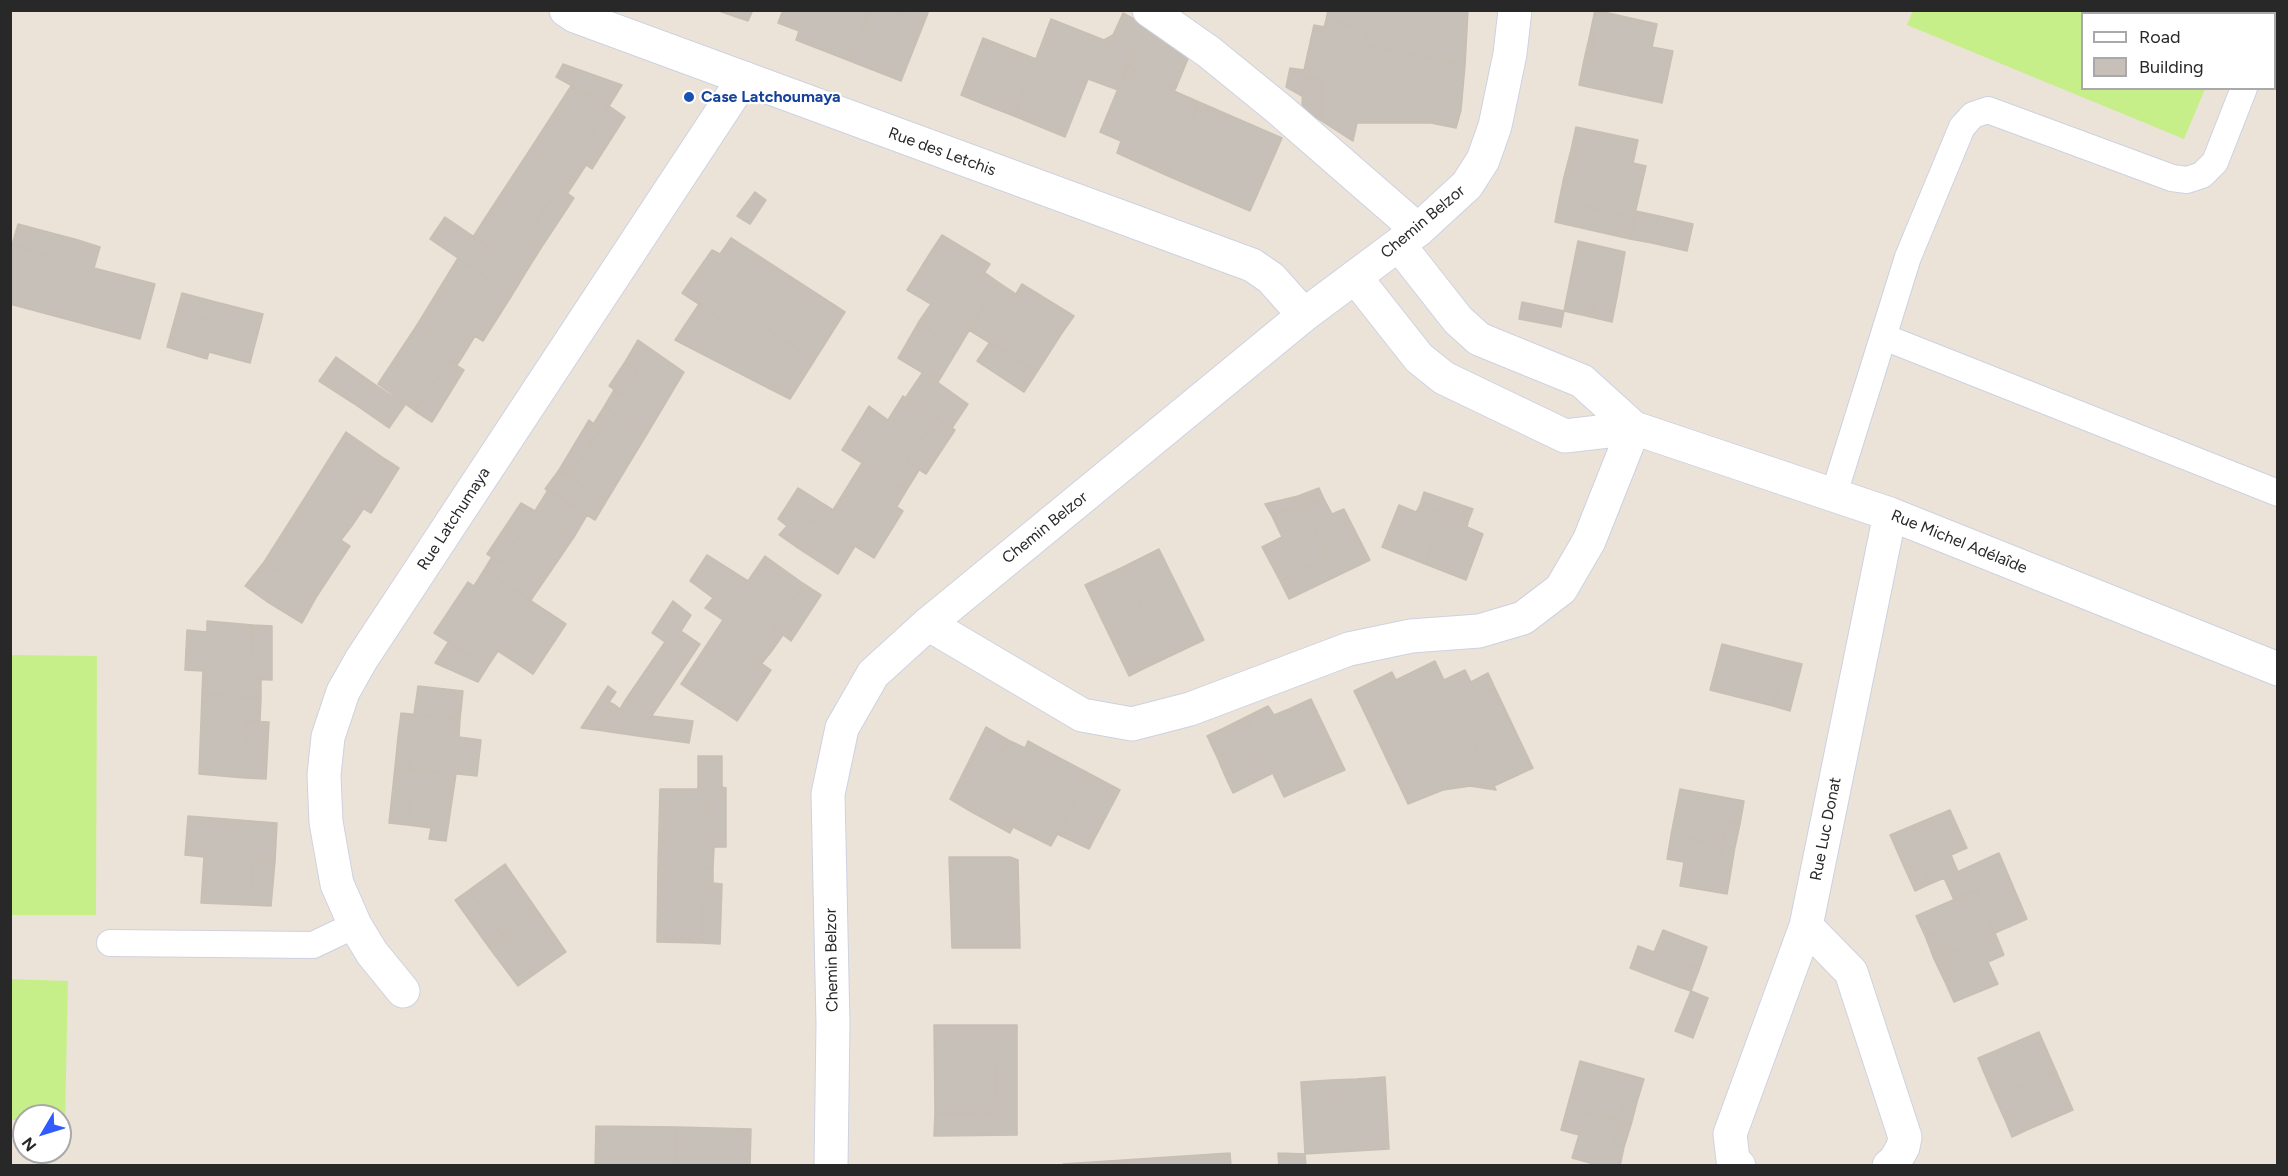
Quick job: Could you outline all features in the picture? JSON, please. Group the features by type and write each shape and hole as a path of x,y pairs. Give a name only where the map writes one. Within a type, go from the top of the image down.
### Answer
{"street":[{"name":"Rue des Letchis","path":"566,10 575,16 1252,265 1270,278 1304,315"},
{"path":"1149,10 1209,52 1279,109 1408,237"},
{"name":"Chemin Belzor","path":"831,1166 833,1024 828,794 842,728 873,674 928,624 1304,315 1408,237 1467,185 1483,160 1495,126 1510,54 1515,10"},
{"name":"Rue Latchumaya","path":"403,991 372,953 355,925 337,884 326,822 324,775 328,737 343,692 374,640 744,78"},
{"name":"Rue Michel Adélaîde","path":"1408,237 1458,320 1479,339 1582,381 1634,428 1890,514 2277,669"},
{"name":"Rue Michel Adélaîde","path":"1355,277 1419,358 1444,378 1565,436 1634,428"},
{"path":"928,624 1082,715 1132,724 1190,709 1349,649 1411,636 1479,631 1523,618 1561,589 1589,541 1634,428"},
{"name":"Rue Luc Donat","path":"1739,1166 1733,1160 1730,1134 1806,926 1890,514"},
{"path":"1806,926 1851,972 1905,1137 1903,1147 1895,1161 1889,1166"}],"lane":[{"path":"1834,494 1908,257 1962,127 1973,115 1988,110 1996,112 2172,178 2187,180 2202,175 2215,162 2243,90"},
{"path":"1884,337 2277,493"},
{"path":"110,943 313,945 355,925"}],"green space":[{"path":"1913,10 2236,10 2236,12 2081,12 2081,90 2205,90 2184,139 1907,25"},
{"path":"11,655 97,656 96,915 11,915"},
{"path":"11,979 68,981 65,1104 12,1104 11,1120"}],"building":[{"path":"716,10 753,10 748,21"},
{"path":"783,10 869,10 850,61 796,40 799,31 778,23"},
{"path":"870,10 891,10 924,23 901,81 850,61"},
{"path":"891,10 929,10 924,23"},
{"path":"1328,10 1468,10 1465,65 1365,45 1368,29 1326,20"},
{"path":"1595,10 1657,24 1652,47 1673,51 1662,103 1579,85 1584,60 1589,62 1595,35 1590,34"},
{"path":"1123,13 1147,26 1118,90 1088,79 1065,137 1014,116 1051,19 1104,40 1113,35"},
{"path":"1326,20 1368,29 1365,45 1465,65 1461,110 1456,128 1431,123 1357,123 1353,141 1322,121 1322,79 1303,79 1302,96 1286,87 1290,68 1304,70 1314,25 1324,27"},
{"path":"1147,26 1190,54 1176,88 1127,67"},
{"path":"1590,34 1595,35 1589,62 1584,60"},
{"path":"983,38 1036,59 1019,104 988,91 983,104 961,95"},
{"path":"563,64 622,85 609,106 556,77"},
{"path":"1127,67 1176,88 1174,91 1199,102 1168,176 1117,153 1121,141 1100,132"},
{"path":"1303,79 1322,79 1322,121 1302,109"},
{"path":"571,86 609,106 577,159 586,165 577,179 531,148"},
{"path":"988,91 1019,104 1014,116 983,104"},
{"path":"1199,102 1282,138 1250,211 1168,176"},
{"path":"609,106 625,117 592,169 577,159"},
{"path":"1576,127 1638,140 1633,163 1646,166 1634,218 1559,201 1564,177 1570,178 1575,151 1571,150"},
{"path":"531,148 577,179 567,194 559,187 526,238 489,212"},
{"path":"1571,150 1575,151 1570,178 1564,177"},
{"path":"559,187 574,198 541,248 526,238"},
{"path":"755,192 766,200 750,224 737,216"},
{"path":"1559,201 1634,218 1630,239 1555,222"},
{"path":"1636,211 1659,216 1652,243 1630,239"},
{"path":"489,212 541,248 526,272 473,237"},
{"path":"1659,216 1693,224 1687,251 1652,243"},
{"path":"445,217 526,272 512,295 430,239"},
{"path":"18,224 78,240 73,262 12,245"},
{"path":"942,235 990,264 979,281 932,250"},
{"path":"731,238 845,312 790,399 772,390 799,349 765,327 755,341 682,293 712,250 720,254"},
{"path":"78,240 100,247 94,268 155,284 140,339 10,304 12,245 73,262"},
{"path":"1578,241 1625,252 1618,292 1597,289 1591,317 1564,311"},
{"path":"932,250 979,281 984,272 998,282 958,349 918,323 931,304 907,290"},
{"path":"458,258 512,295 483,341 475,336 464,354 417,325"},
{"path":"998,282 1016,294 1011,302 1062,333 1037,372 969,330"},
{"path":"1022,284 1074,316 1062,333 1011,302"},
{"path":"1597,289 1618,292 1612,322 1591,317"},
{"path":"182,293 212,301 207,320 177,311"},
{"path":"212,301 263,314 250,363 209,352 207,359 167,347 177,311 207,320"},
{"path":"1522,302 1564,311 1561,327 1519,319"},
{"path":"699,304 755,341 765,327 799,349 772,390 675,340"},
{"path":"918,323 958,349 938,382 898,358"},
{"path":"417,325 464,354 457,365 449,360 415,411 378,384"},
{"path":"638,340 684,372 647,434 604,407 614,390 621,395 638,370 625,362"},
{"path":"990,342 1037,372 1024,392 977,361"},
{"path":"336,357 370,381 353,403 319,381"},
{"path":"449,360 464,370 432,422 415,411"},
{"path":"625,362 638,370 621,395 609,386"},
{"path":"923,372 968,404 952,428 906,397"},
{"path":"370,381 405,405 389,428 353,403"},
{"path":"903,396 936,418 906,461 919,470 906,491 842,450 869,406 888,420"},
{"path":"604,407 647,434 607,500 569,477 600,429 594,423"},
{"path":"936,418 955,430 926,474 906,461"},
{"path":"589,420 600,429 569,477 559,470"},
{"path":"346,432 385,459 354,503 364,508 351,527 306,496"},
{"path":"385,459 399,468 371,513 354,503"},
{"path":"862,463 906,491 897,506 886,500 855,546 811,519 795,546 779,535 787,526 778,519 798,488 833,510"},
{"path":"559,470 607,500 595,520 545,489"},
{"path":"1319,488 1324,499 1304,507 1298,496"},
{"path":"548,490 587,515 574,537 535,511"},
{"path":"1424,492 1450,501 1445,514 1420,505"},
{"path":"306,496 351,527 341,540 350,546 317,596 264,562"},
{"path":"1298,496 1304,507 1271,514 1265,504"},
{"path":"1324,499 1332,514 1344,509 1370,560 1289,599 1280,581 1328,557 1304,507"},
{"path":"886,500 903,511 874,558 855,546"},
{"path":"1450,501 1473,509 1468,522 1445,514"},
{"path":"521,503 535,511 501,563 487,554"},
{"path":"1399,505 1416,512 1420,505 1445,514 1425,564 1382,547"},
{"path":"1304,507 1328,557 1280,581 1262,547 1282,537 1271,514"},
{"path":"535,511 574,537 531,600 484,570 492,557 501,563"},
{"path":"1445,514 1468,522 1467,527 1483,534 1466,580 1425,564"},
{"path":"811,519 855,546 838,574 795,546"},
{"path":"1159,549 1204,640 1166,658 1123,567"},
{"path":"707,555 748,581 765,556 804,584 773,627 783,635 771,652 705,608 713,598 690,581"},
{"path":"264,562 317,596 302,623 245,586"},
{"path":"1123,567 1166,658 1145,668 1131,636 1114,645 1085,585"},
{"path":"484,570 566,624 533,674 498,651 488,666 434,633 468,582 474,586"},
{"path":"804,584 821,595 791,641 773,627"},
{"path":"673,601 691,615 681,631 700,644 663,699 652,691 641,708 626,699 665,642 652,633"},
{"path":"723,620 771,652 762,663 755,659 719,709 681,684"},
{"path":"207,621 253,625 250,679 261,680 261,698 202,694 203,671 185,670 187,630 207,632"},
{"path":"253,625 272,626 272,680 250,679"},
{"path":"1131,636 1145,668 1129,676 1114,645"},
{"path":"449,641 488,666 478,682 435,663"},
{"path":"1722,644 1785,660 1773,706 1710,690"},
{"path":"755,659 771,670 737,721 719,709"},
{"path":"1785,660 1802,664 1790,711 1773,706"},
{"path":"1435,661 1496,790 1470,786 1443,790 1408,804 1369,722 1408,704 1396,680"},
{"path":"1465,670 1478,696 1495,688 1533,768 1494,786 1444,680"},
{"path":"1392,672 1408,704 1369,722 1354,691"},
{"path":"1488,673 1495,688 1478,696 1471,682"},
{"path":"418,686 463,691 460,719 414,714"},
{"path":"608,686 616,692 609,702 615,705 597,730 581,728"},
{"path":"652,691 663,699 638,736 597,730 615,705 620,709 626,699 641,708"},
{"path":"202,694 261,698 260,721 246,721 245,778 199,774"},
{"path":"1311,699 1345,770 1322,780 1289,709"},
{"path":"1268,706 1274,715 1289,709 1322,780 1284,797 1246,717"},
{"path":"401,713 460,719 459,737 481,740 477,776 409,769 412,739 398,737"},
{"path":"652,716 693,721 689,743 638,736"},
{"path":"1246,717 1265,757 1225,776 1217,757 1237,747 1226,727"},
{"path":"246,721 269,722 266,779 245,778"},
{"path":"986,727 1008,740 970,811 950,799"},
{"path":"1226,727 1237,747 1217,757 1207,736"},
{"path":"398,737 412,739 409,769 395,767"},
{"path":"1008,740 1025,748 1028,741 1052,754 1010,833 970,811"},
{"path":"1052,754 1090,774 1051,846 1013,827"},
{"path":"698,756 722,756 722,787 707,788 705,847 714,848 713,868 658,867 660,789 698,789"},
{"path":"1265,757 1273,773 1233,793 1225,776"},
{"path":"395,767 456,774 446,841 429,839 431,828 408,825 410,796 392,795"},
{"path":"1090,774 1120,790 1089,849 1057,834"},
{"path":"707,788 726,788 726,847 705,847"},
{"path":"1680,789 1744,801 1740,824 1727,822 1723,845 1671,835"},
{"path":"392,795 410,796 408,825 389,823"},
{"path":"1950,810 1967,848 1951,855 1958,872 1930,884 1921,862 1905,869 1890,835"},
{"path":"188,816 277,823 275,861 253,860 250,905 201,903 204,857 185,855"},
{"path":"1727,822 1740,824 1735,847 1723,845"},
{"path":"1671,835 1723,845 1719,868 1731,871 1727,894 1680,886 1684,862 1667,859"},
{"path":"1723,845 1735,847 1731,871 1719,868"},
{"path":"1999,853 2027,919 1995,933 1976,890 1954,900 1944,878"},
{"path":"949,857 1010,857 1018,860 1020,948 952,948"},
{"path":"253,860 275,861 271,906 250,905"},
{"path":"1921,862 1930,884 1915,891 1905,869"},
{"path":"505,864 539,913 504,937 469,890"},
{"path":"658,867 713,868 713,883 704,882 703,943 657,942"},
{"path":"704,882 722,884 720,944 703,943"},
{"path":"469,890 504,937 488,946 455,900"},
{"path":"1976,890 1995,933 1946,955 1936,933 1926,938 1916,916"},
{"path":"539,913 566,952 532,976 504,937"},
{"path":"1663,930 1707,947 1699,970 1688,965 1679,987 1630,968 1638,946 1654,952"},
{"path":"1936,933 1946,955 1934,959 1926,938"},
{"path":"1995,933 2004,955 1988,962 1998,984 1954,1002 1945,982 1955,977 1946,955"},
{"path":"504,937 532,976 518,986 488,946"},
{"path":"1946,955 1955,977 1945,982 1934,959"},
{"path":"1688,965 1699,970 1691,991 1679,987"},
{"path":"1691,991 1708,998 1693,1038 1675,1031"},
{"path":"934,1025 1017,1025 1017,1059 996,1060 996,1099 1017,1099 1017,1112 935,1113"},
{"path":"2039,1032 2056,1071 1995,1098 1985,1075 2002,1067 1995,1051"},
{"path":"1995,1051 2002,1067 1985,1075 1978,1058"},
{"path":"1017,1059 1017,1099 996,1099 996,1060"},
{"path":"1580,1061 1644,1079 1637,1102 1626,1099 1620,1121 1567,1108"},
{"path":"2056,1071 2073,1110 2029,1129 2022,1113 2005,1120 1995,1098"},
{"path":"1385,1077 1389,1149 1305,1154 1301,1082 1331,1080 1331,1095 1358,1093 1357,1079"},
{"path":"1357,1079 1358,1093 1331,1095 1331,1080"},
{"path":"1626,1099 1637,1102 1631,1125 1620,1121"},
{"path":"1567,1108 1620,1121 1613,1144 1624,1147 1620,1166 1601,1166 1572,1158 1579,1135 1561,1130"},
{"path":"1017,1112 1017,1135 934,1136 935,1113"},
{"path":"2022,1113 2029,1129 2012,1137 2005,1120"},
{"path":"1620,1121 1631,1125 1624,1147 1613,1144"},
{"path":"596,1126 676,1127 676,1166 595,1166"},
{"path":"676,1127 751,1129 750,1166 676,1166"},
{"path":"1230,1153 1231,1166 1063,1166 1063,1164"},
{"path":"1278,1153 1305,1154 1306,1166 1279,1166"}],"place":[{"name":"Case Latchoumaya","path":"689,97"}]}
